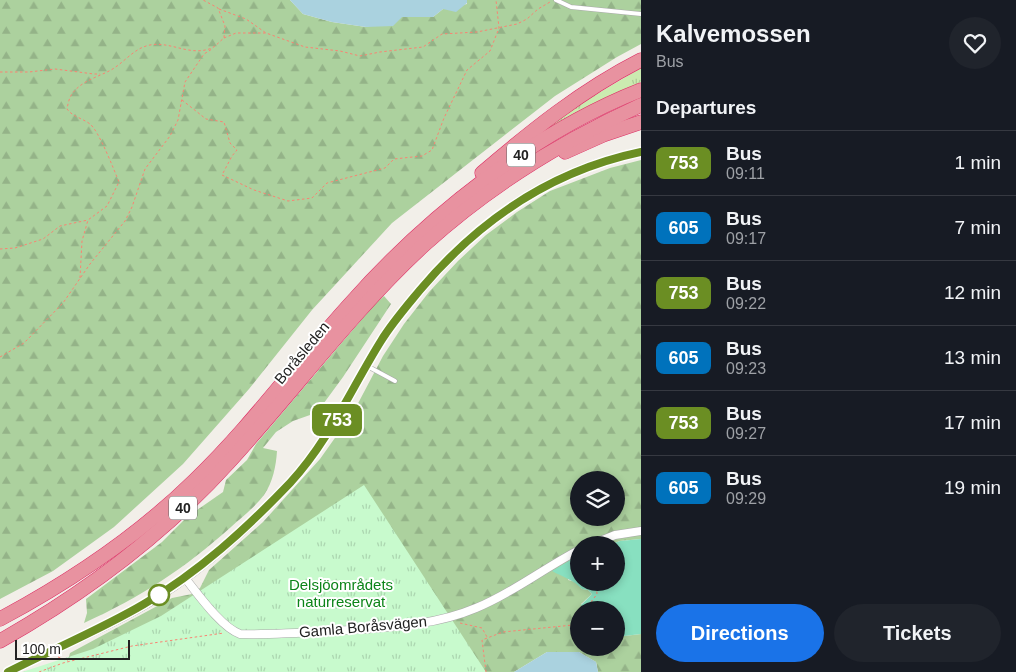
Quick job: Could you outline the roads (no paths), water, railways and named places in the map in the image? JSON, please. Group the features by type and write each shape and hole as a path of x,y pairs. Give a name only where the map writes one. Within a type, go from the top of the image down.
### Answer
{"highway":[{"path":"416,236 456,194 549,118 594,87 641,60"},
{"name":"Boråsleden","path":"0,619 50,591 110,552 194,481 242,431 351,302 416,236 464,196 560,130 597,110 641,90"},
{"name":"Boråsleden","path":"0,641 96,581 170,520 229,462 400,267 455,218 506,180 568,141 641,105"},
{"path":"506,180 603,135 641,122"}],"street":[{"path":"8,672 135,610 185,578 237,535 292,481 319,447 342,412 381,341 434,273 472,236 502,212 558,178 597,163 641,152"},
{"path":"612,536 641,531"},
{"name":"Gamla Boråsvägen","path":"185,578 231,631 240,634 299,633 397,627 454,616 477,608 512,591 570,556"}],"lane":[{"path":"554,0 571,7 641,14"},
{"path":"367,366 395,381"}],"water":[{"path":"290,0 467,0 467,3 456,12 443,9 433,17 402,17 393,26 366,27 332,22 303,14"},
{"path":"547,652 570,652 570,656 586,656 596,662 598,672 514,672"}],"park label":[{"name":"Delsjöområdets naturreservat","path":"341,594"}]}
